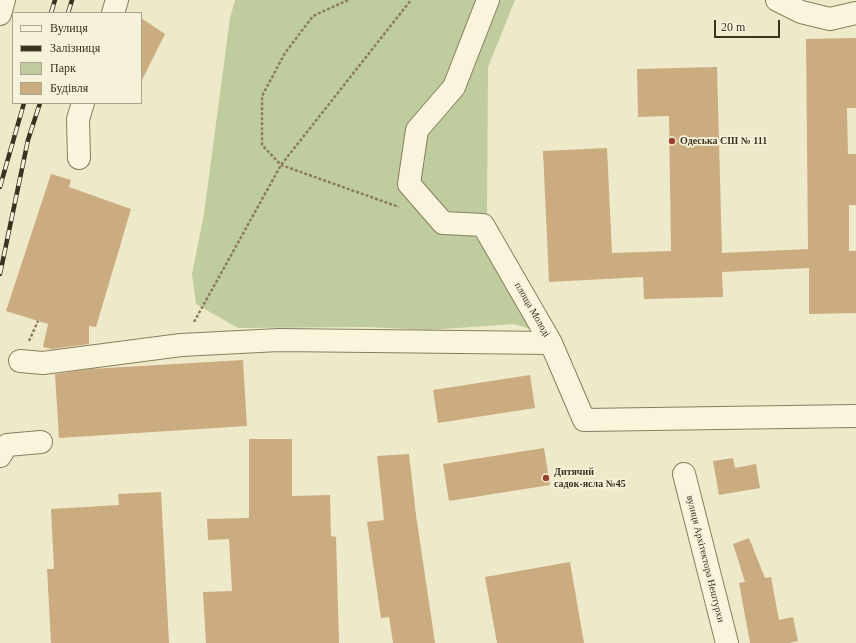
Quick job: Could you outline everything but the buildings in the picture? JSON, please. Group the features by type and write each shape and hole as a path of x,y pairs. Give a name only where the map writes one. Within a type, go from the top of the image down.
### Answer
{"street":[{"path":"0,14 4,0"},
{"path":"113,12 117,0"},
{"name":"площа Молоді","path":"488,0 454,87 417,130 409,184 443,223 482,225 551,343 584,420 856,416"},
{"path":"777,0 801,12 830,19 856,13"},
{"path":"79,158 78,119 83,104"},
{"path":"20,361 43,363 181,345 279,340 551,343"},
{"path":"0,456 7,445 41,442"},
{"name":"вулиця Архітектора Нештурхи","path":"684,474 726,643"}],"path":[{"path":"348,0 313,16 285,54 262,96 262,145 281,165 406,210"},
{"path":"181,345 281,165 411,0"}],"green space":[{"path":"235,0 515,0 488,67 487,215 550,335 514,324 429,330 366,327 238,328 196,304 192,274 204,214 230,18"}],"railway":[{"path":"51,12 55,0"},
{"path":"68,12 72,0"},
{"path":"0,187 24,104"},
{"path":"0,274 28,140 40,104"}],"place":[{"name":"Одеська СШ № 111","path":"672,141"},
{"name":"Дитячий садок-ясла №45","path":"546,478"}]}
